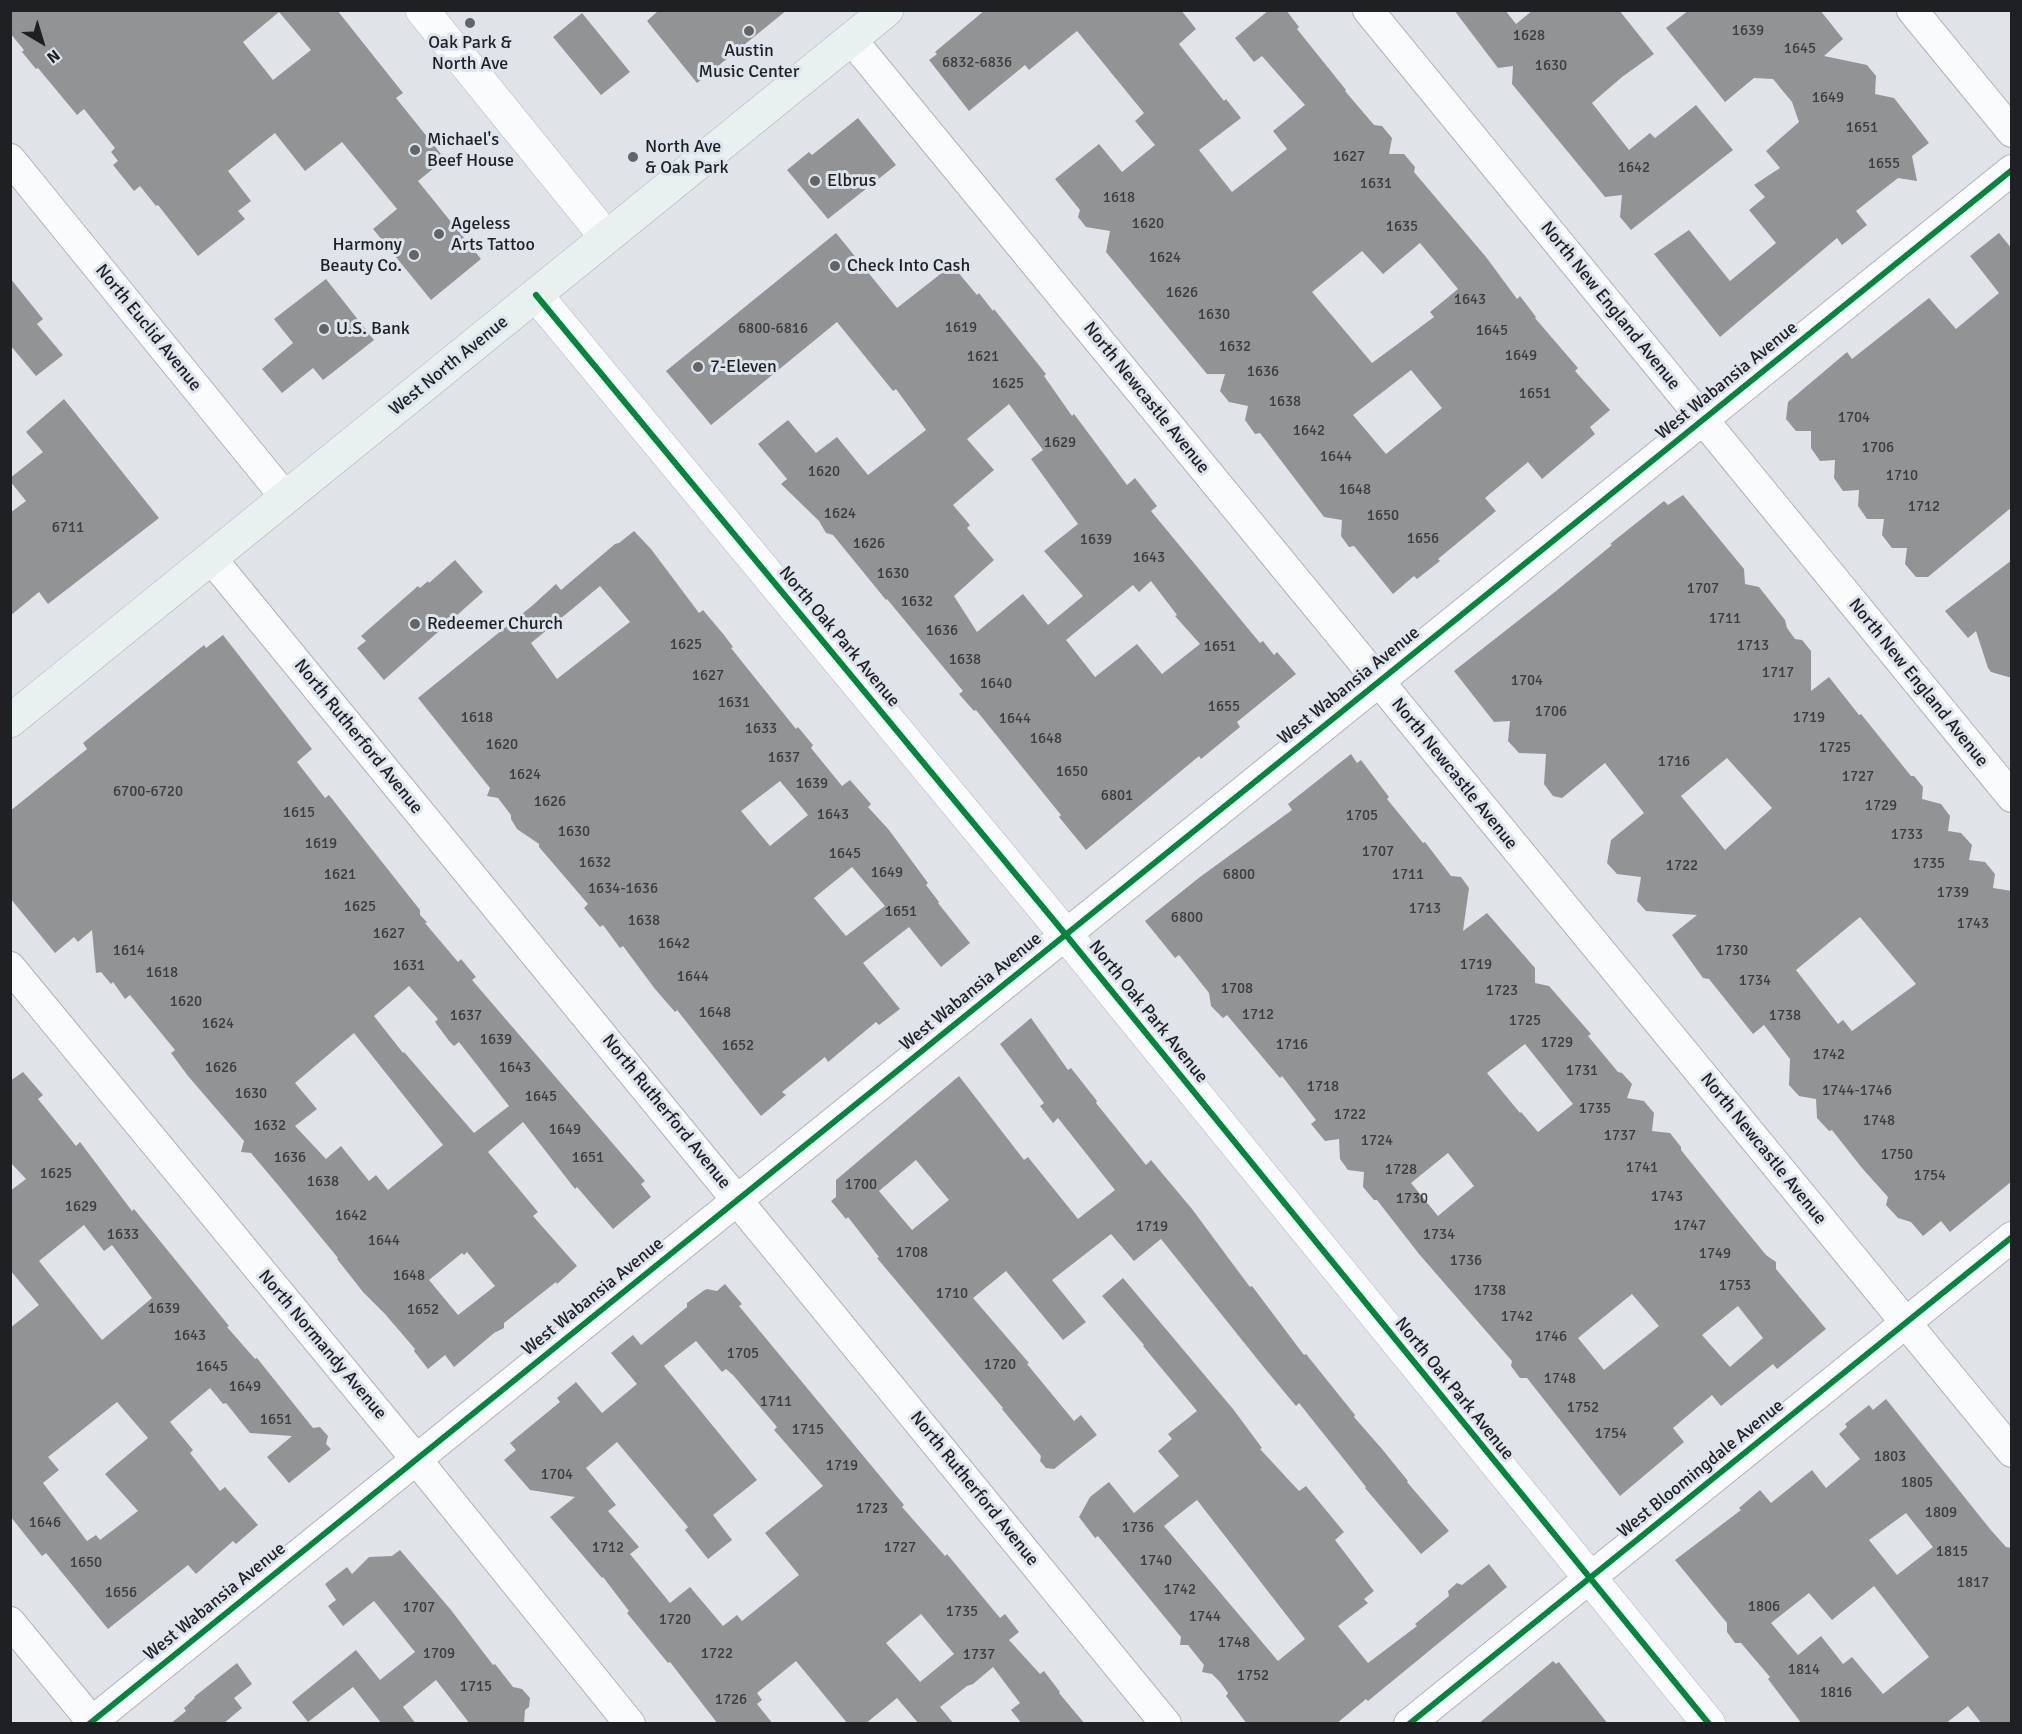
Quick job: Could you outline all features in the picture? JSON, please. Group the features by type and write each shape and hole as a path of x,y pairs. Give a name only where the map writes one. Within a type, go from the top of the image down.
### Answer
{"main road":[{"name":"West North Avenue","path":"10,721 887,10"}],"street":[{"path":"422,10 606,237"},
{"name":"North New England Avenue","path":"1368,10 2012,797"},
{"path":"1912,10 2012,132"},
{"name":"North Newcastle Avenue","path":"852,40 2012,1452"},
{"name":"North Euclid Avenue","path":"10,159 286,498"},
{"name":"West Wabansia Avenue","path":"92,1723 2012,170"},
{"name":"North Oak Park Avenue","path":"536,295 1066,935 1708,1724"},
{"name":"North Rutherford Avenue","path":"212,558 1166,1724"},
{"name":"North Normandy Avenue","path":"10,968 416,1459 630,1724"},
{"name":"West Bloomingdale Avenue","path":"1409,1724 2012,1237"},
{"path":"10,1622 92,1723"}],"building":[{"path":"10,10 337,10 403,93 396,98 445,159 418,181 481,259 431,300 373,229 397,209 342,142 305,171 275,133 228,171 251,201 238,211 245,219 198,256 158,205 156,206 140,186 134,191 113,165 118,161 111,152 115,148 84,109 77,115 22,52 24,50 10,33","holes":["279,12 311,50 273,80 243,42"]},
{"path":"659,10 787,10 697,83 647,21"},
{"path":"985,10 1181,10 1196,29 1179,44 1224,101 1226,99 1241,118 1199,150 1232,192 1287,149 1273,131 1305,105 1262,56 1254,62 1235,38 1269,10 1286,10 1299,27 1297,29 1345,91 1374,125 1382,126 1392,138 1389,154 1404,154 1415,167 1414,172 1486,257 1517,299 1520,296 1535,318 1578,368 1575,371 1610,410 1590,427 1595,434 1542,479 1528,462 1485,498 1496,511 1438,559 1440,561 1417,579 1414,576 1393,594 1354,546 1349,547 1341,536 1342,520 1324,517 1260,433 1255,434 1245,420 1248,406 1229,402 1220,391 1225,374 1207,374 1106,252 1110,231 1086,227 1078,217 1080,210 1055,179 1099,144 1122,172 1155,145 1135,121 1144,113 1077,31 1029,70 1025,65 969,111 929,60 937,54 935,52","holes":["1420,243 1458,289 1430,312 1434,317 1372,363 1312,292 1362,251 1383,274","1411,370 1442,408 1386,454 1353,415"]},
{"path":"1454,10 1505,10 1516,24 1533,10 1619,10 1654,54 1592,103 1629,150 1650,133 1655,138 1696,105 1733,150 1631,230 1620,217 1622,195 1605,197 1512,84 1513,66 1498,68"},
{"path":"1689,10 1820,10 1843,39 1824,56 1867,65 1876,76 1875,94 1894,98 1929,143 1912,156 1917,181 1898,178 1856,211 1867,225 1842,245 1837,238 1720,337 1654,254 1689,230 1730,281 1776,243 1749,210 1765,197 1754,185 1780,168 1766,151 1799,122 1792,102 1773,79 1754,78 1725,102 1666,28"},
{"path":"582,13 630,72 601,95 553,37"},
{"path":"858,118 896,165 828,219 787,170 809,152 812,155"},
{"path":"836,233 897,308 952,265 977,295 979,293 993,311 994,309 1046,374 1044,376 1072,416 1074,414 1127,485 1135,478 1157,506 1151,511 1260,643 1263,641 1274,655 1277,652 1296,674 1237,722 1240,727 1201,759 1199,756 1086,850 1059,817 1061,815 976,710 974,711 959,694 963,691 887,599 833,535 826,533 819,521 781,484 787,479 758,444 788,420 816,453 837,437 868,475 926,430 896,389 893,391 837,322 711,425 666,371","holes":["1009,404 1043,450 1031,459 1078,524 1044,551 1083,596 1048,625 1023,594 977,632 954,596 994,560 967,528 970,525 953,505 994,470 967,439","1151,581 1177,615 1175,616 1200,644 1162,674 1137,644 1095,677 1066,640 1133,585 1139,592"]},
{"path":"1999,233 2012,249 2012,507 1928,577 1916,577 1905,564 1907,548 1892,548 1882,535 1884,519 1867,519 1858,506 1859,490 1843,491 1834,478 1835,460 1820,461 1811,448 1811,431 1796,431 1786,419 1788,402 1847,352 1852,359 1929,298 1956,329 1999,293 1970,256"},
{"path":"10,278 43,319 37,324 63,355 36,376 10,345"},
{"name":"U.S. Bank","path":"326,279 374,340 323,380 313,368 282,393 262,369 293,343 274,319"},
{"path":"64,399 159,518 48,604 39,592 10,616 10,513 26,501 10,478 43,452 26,432"},
{"path":"1683,495 1744,569 1745,584 1759,587 1785,620 1787,628 1795,639 1802,640 1811,651 1811,691 1829,677 1911,776 1914,776 1923,787 1922,799 1941,804 1950,816 1948,831 1961,833 1972,845 1969,860 1985,862 1995,874 1993,888 2012,891 2012,1181 1950,1232 1941,1221 1923,1236 1911,1222 1898,1218 1886,1205 1888,1197 1832,1130 1829,1131 1817,1118 1816,1099 1799,1096 1789,1085 1790,1059 1764,1025 1753,1034 1709,979 1703,978 1672,935 1697,915 1646,911 1637,901 1641,877 1617,874 1607,863 1611,840 1644,813 1605,763 1562,798 1553,796 1544,784 1546,754 1519,753 1508,741 1510,721 1494,722 1454,671 1556,591 1664,501 1668,505","holes":["1727,758 1772,808 1725,850 1681,796","1860,917 1916,984 1852,1031 1843,1020 1838,1024 1796,970"]},
{"path":"634,531 651,549 699,613 703,610 796,729 798,727 813,745 811,748 842,786 850,780 871,804 868,807 889,830 928,883 926,885 938,903 970,943 941,967 909,927 863,963 900,1009 879,1025 876,1022 828,1062 825,1057 782,1092 786,1095 761,1116 677,1010 675,1012 655,989 623,946 620,948 603,925 600,927 584,908 588,904 539,847 539,844 517,829 511,815 498,798 487,796 490,788 418,698 556,584 561,590","holes":["600,586 630,622 557,679 531,643","780,781 808,815 770,846 741,811","852,867 885,906 846,936 814,898"]},
{"name":"Redeemer Church","path":"455,560 483,592 384,680 357,648 366,641 361,636 418,586 420,588 428,581 429,583"},
{"path":"2012,560 2012,678 1991,672 1976,631 1968,638 1945,611"},
{"path":"223,635 312,749 297,762 325,798 329,795 420,910 420,915 427,922 425,923 458,962 461,959 476,977 472,980 645,1181 641,1184 651,1197 613,1229 577,1187 575,1189 523,1122 488,1152 538,1212 533,1216 577,1266 557,1284 556,1282 504,1323 504,1328 494,1333 454,1367 445,1355 428,1369 414,1351 415,1349 363,1292 338,1258 251,1153 241,1152 244,1141 188,1076 171,1053 175,1050 130,995 125,999 113,982 111,984 101,972 96,973 92,930 78,942 74,937 55,953 10,898 10,811 87,749 83,743 204,645 206,648","holes":["409,986 438,1019 435,1022 449,1041 454,1046 459,1042 509,1106 474,1133 403,1053 374,1016","354,1033 443,1145 388,1190 376,1175 369,1181 341,1146 326,1159 295,1126 317,1109 295,1083","467,1252 495,1286 458,1315 429,1280 462,1253 464,1255"]},
{"path":"1351,754 1357,763 1361,760 1389,797 1387,799 1423,843 1425,842 1451,876 1461,877 1469,888 1463,931 1487,913 1535,968 1535,983 1549,986 1591,1034 1588,1036 1618,1072 1622,1073 1632,1084 1627,1098 1644,1101 1654,1113 1652,1131 1670,1133 1681,1150 1766,1255 1776,1262 1776,1269 1826,1329 1777,1369 1773,1364 1721,1406 1712,1395 1673,1428 1684,1442 1620,1496 1527,1378 1520,1378 1511,1366 1512,1361 1419,1254 1377,1200 1374,1200 1363,1187 1364,1172 1348,1170 1340,1159 1339,1139 1325,1141 1311,1124 1316,1120 1282,1076 1280,1078 1227,1015 1223,1018 1211,1006 1209,993 1179,955 1175,958 1145,921 1200,877 1292,810 1288,804","holes":["1525,1044 1573,1104 1538,1132 1487,1073","1448,1153 1474,1186 1438,1216 1411,1183","1632,1294 1659,1326 1604,1370 1578,1338","1738,1306 1763,1338 1730,1367 1702,1335"]},
{"path":"1031,1018 1068,1070 1071,1068 1146,1165 1151,1160 1192,1209 1304,1355 1306,1354 1355,1415 1354,1417 1449,1531 1421,1554 1365,1488 1299,1403 1296,1406 1266,1370 1161,1239 1134,1261 1111,1234 1052,1280 1086,1322 1063,1340 1006,1271 973,1298 1029,1363 1027,1364 1074,1421 1081,1415 1097,1435 1054,1469 1046,1468 1040,1461 1041,1456 1003,1408 877,1258 879,1257 848,1217 846,1219 831,1201 836,1197 836,1180 959,1076 1024,1160 1028,1157 1078,1219 1115,1190 1058,1118 1053,1123 1040,1106 1044,1103 1000,1044","holes":["916,1160 949,1200 912,1230 879,1191"]},
{"path":"23,1072 43,1095 38,1099 76,1146 80,1142 132,1211 134,1209 229,1326 227,1327 255,1359 257,1358 313,1428 320,1427 328,1436 326,1444 331,1449 289,1483 267,1457 292,1436 250,1433 226,1403 223,1404 210,1388 170,1422 193,1450 190,1453 220,1491 225,1487 258,1525 236,1544 233,1541 196,1574 188,1565 108,1629 46,1553 42,1556 10,1516 10,1328 39,1305 10,1270 10,1191 26,1179 10,1162 10,1081","holes":["84,1225 104,1251 112,1245 152,1298 102,1340 39,1261","117,1402 148,1438 105,1474 138,1511 100,1540 96,1535 87,1541 43,1483 59,1470 48,1457"]},
{"path":"1123,1278 1233,1409 1262,1448 1260,1449 1299,1491 1306,1486 1344,1532 1335,1540 1374,1591 1364,1599 1368,1603 1338,1626 1368,1663 1417,1626 1415,1624 1449,1596 1448,1591 1457,1583 1462,1585 1489,1564 1507,1587 1368,1701 1366,1699 1336,1724 1247,1724 1226,1696 1228,1693 1220,1682 1212,1674 1202,1672 1204,1665 1188,1645 1180,1645 1181,1637 1098,1536 1095,1538 1079,1517 1090,1497 1109,1482 1134,1513 1179,1476 1158,1451 1172,1439 1168,1434 1197,1411 1102,1296","holes":["1197,1500 1305,1639 1278,1661 1164,1526"]},
{"path":"725,1284 742,1304 739,1306 904,1505 902,1507 945,1556 947,1554 1000,1618 1005,1614 1019,1632 1009,1640 1040,1674 1044,1671 1085,1724 1022,1724 1011,1710 1020,1703 993,1667 940,1707 954,1724 919,1724 897,1698 865,1724 848,1724 796,1661 757,1693 762,1700 757,1704 773,1724 718,1724 670,1662 668,1663 627,1613 629,1611 603,1577 550,1517 575,1497 530,1490 504,1460 516,1450 510,1443 560,1402 557,1398 576,1382 602,1413 637,1384 611,1353 633,1335 641,1345 703,1291 707,1289 717,1291","holes":["696,1341 722,1372 726,1369 733,1375 777,1427 774,1430 823,1486 765,1533 799,1575 742,1621 737,1615 723,1626 690,1587 670,1603 630,1554 639,1547 608,1511 616,1505 586,1468 617,1442 688,1527 685,1530 708,1559 732,1540 713,1515 757,1480 664,1366","921,1614 954,1654 920,1682 886,1643"]},
{"path":"1886,1399 1990,1529 2006,1547 2012,1548 2012,1724 1982,1724 1968,1706 1945,1724 1802,1724 1768,1679 1770,1677 1741,1643 1735,1643 1727,1632 1727,1623 1675,1560 1741,1510 1739,1508 1760,1490 1771,1503 1812,1470 1826,1488 1860,1459 1839,1434 1847,1427 1845,1424 1869,1405 1873,1410","holes":["1906,1513 1933,1547 1897,1575 1869,1540","1874,1586 1929,1657 1883,1694 1852,1657 1843,1664 1821,1636 1798,1655 1771,1623 1809,1593 1832,1620"]},
{"path":"400,1550 451,1610 493,1665 495,1664 513,1687 522,1689 530,1698 529,1707 525,1710 524,1724 470,1724 436,1680 403,1707 416,1724 382,1724 353,1687 308,1722 292,1702 356,1650 380,1680 415,1652 374,1601 343,1626 328,1606 336,1600 325,1584 347,1567 352,1574 369,1557 392,1556"},
{"path":"1553,1661 1556,1664 1559,1662 1608,1724 1478,1724"},
{"path":"237,1663 252,1684 234,1698 242,1708 223,1724 170,1724 186,1711 184,1708 194,1697"}],"cycle path":[{"path":"89,1724 2012,170"},
{"path":"536,295 1066,935 1709,1724"},
{"path":"1409,1724 2012,1237"}],"place":[{"name":"Oak Park & North Ave","path":"470,23"},
{"name":"Austin Music Center","path":"749,31"},
{"name":"Michael's Beef House","path":"415,150"},
{"name":"North Ave & Oak Park","path":"633,157"},
{"name":"Elbrus","path":"815,181"},
{"name":"Ageless Arts Tattoo","path":"439,234"},
{"name":"Harmony Beauty Co.","path":"414,255"},
{"name":"Check Into Cash","path":"835,266"},
{"name":"U.S. Bank","path":"324,329"},
{"name":"7-Eleven","path":"698,367"},
{"name":"Redeemer Church","path":"415,624"}]}
